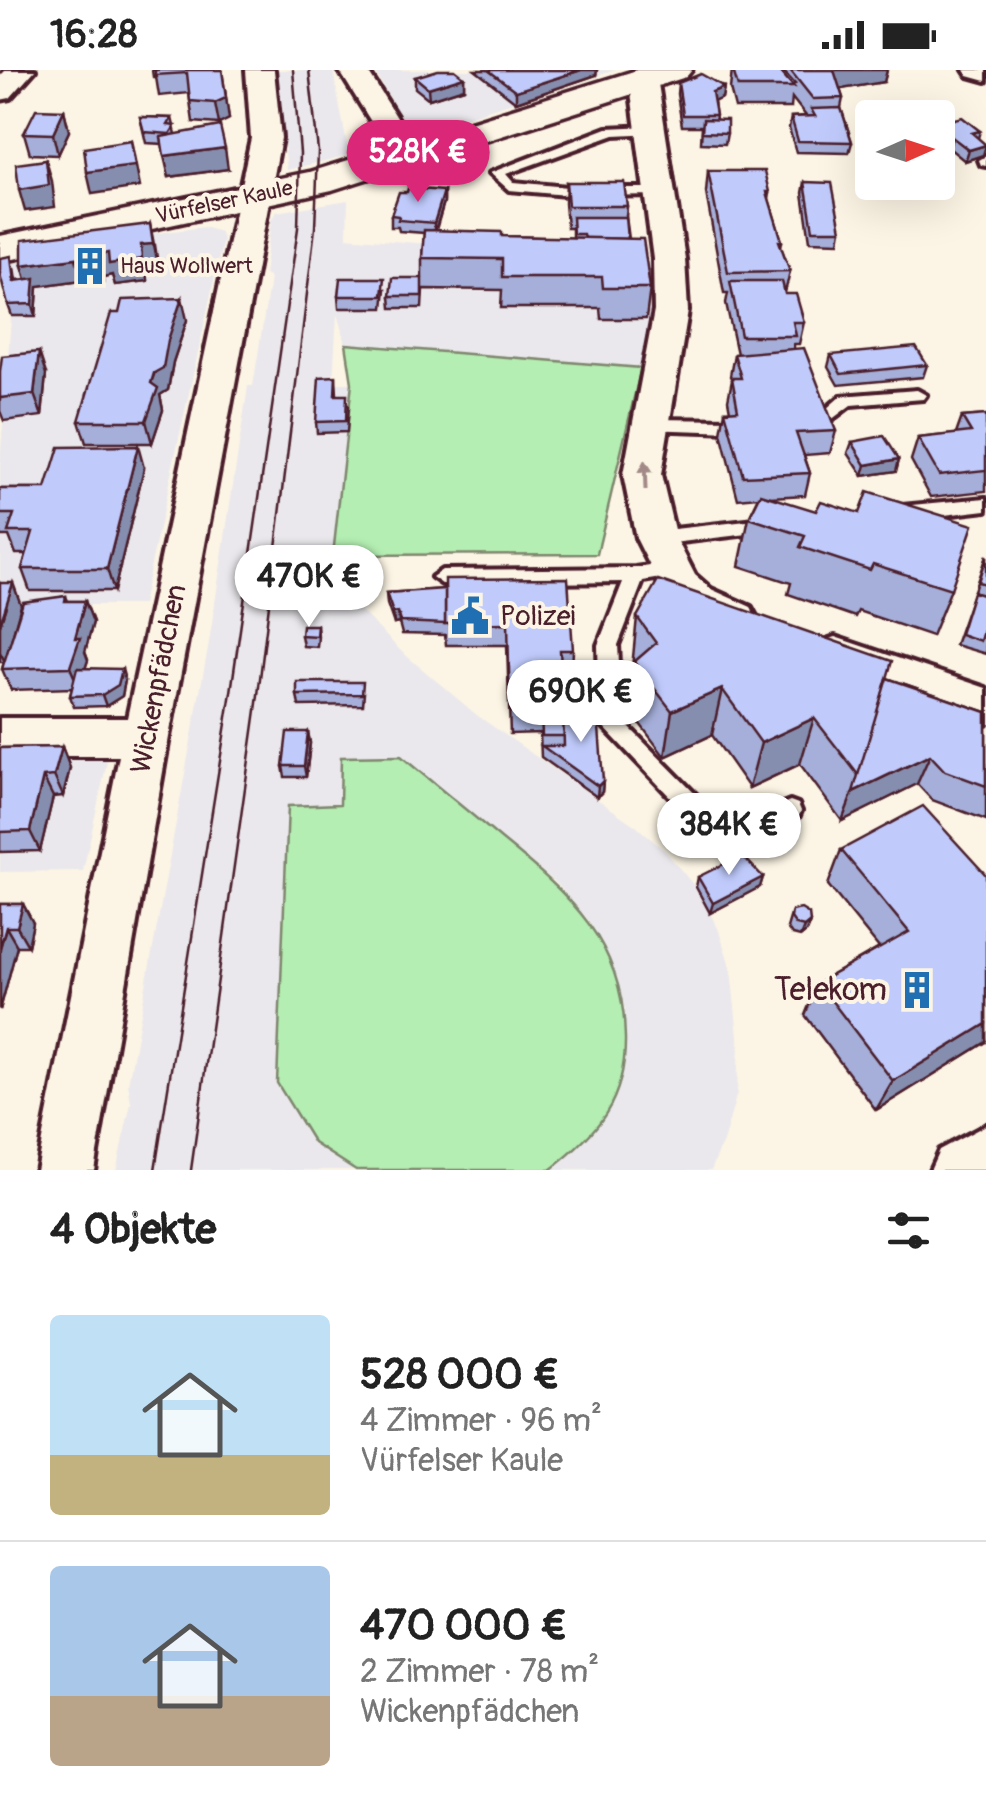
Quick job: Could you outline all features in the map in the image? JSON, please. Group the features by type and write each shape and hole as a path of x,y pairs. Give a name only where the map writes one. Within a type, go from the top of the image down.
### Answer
{"main road":[{"name":"Vürfelser Kaule","path":"0,248 253,197 406,156 659,74"}],"street":[{"path":"0,92 21,70"},
{"name":"Wickenpfädchen","path":"66,1170 146,738 266,138 260,70"},
{"path":"353,70 406,156"},
{"path":"978,70 986,73"},
{"path":"659,74 650,130 671,311 642,474 654,561 696,600 986,706"},
{"path":"0,737 146,738"},
{"path":"959,1170 986,1154"}],"lane":[{"path":"650,130 612,132 497,173 509,186 578,192 660,192"},
{"path":"818,422 847,400 917,395"},
{"path":"652,425 733,426"},
{"path":"886,514 986,504"},
{"path":"442,577 654,561 787,524"},
{"path":"654,561 608,645 611,722 723,837 790,811"}],"shaded area":[{"path":"276,70 333,70 349,155 287,170"},
{"path":"374,70 616,70 423,130 404,124"},
{"path":"348,200 347,237 649,263 653,318 641,368 346,344 337,314 333,383 352,383 330,580 402,652 478,716 636,826 666,852 696,888 718,928 731,969 739,1045 737,1093 711,1170 550,1170 574,1152 625,1009 611,964 589,921 556,883 401,756 341,757 340,804 288,807 277,1083 314,1143 356,1170 116,1170 131,1103 128,1084 209,642 248,386 253,386 270,278 264,274 271,220 276,212"},
{"path":"204,227 220,232 223,240 142,605 0,605 0,461 11,317 0,266 150,234"},
{"path":"0,752 109,753 83,871 0,872"}],"green space":[{"path":"346,344 641,368 597,554 333,555 352,383"},
{"path":"401,756 570,901 604,948 615,974 625,1038 620,1080 595,1128 550,1170 356,1170 314,1143 277,1083 288,806 340,804 341,757"}],"building":[{"path":"155,70 222,70 226,98 215,103 190,101 187,73 155,75"},
{"path":"455,70 464,77 428,88 415,77"},
{"path":"488,70 581,70 516,91"},
{"path":"733,70 779,70 794,87 738,87"},
{"path":"790,70 834,70 843,98 813,99"},
{"path":"701,74 724,87 712,92 716,115 683,115 678,83"},
{"path":"841,108 852,142 798,141 791,117 815,116 811,109"},
{"path":"36,109 64,110 53,134 24,133"},
{"path":"140,117 172,118 168,125 175,126 170,134 144,132"},
{"path":"962,117 980,131 972,133 986,145 969,150 955,139 955,119"},
{"path":"703,119 727,120 727,133 702,132"},
{"path":"220,126 225,148 164,156 161,137"},
{"path":"131,141 135,166 87,172 84,148"},
{"path":"46,160 49,185 19,190 16,164"},
{"path":"708,171 765,171 779,241 790,271 728,272"},
{"path":"566,182 624,182 627,206 568,206"},
{"path":"805,182 832,183 841,230 813,230"},
{"path":"408,188 444,191 434,223 398,220 399,216 391,215 399,192 407,192"},
{"path":"572,217 626,217 628,239 573,234"},
{"path":"150,224 153,244 141,245 142,259 109,264 108,253 97,255 97,260 77,263 76,258 22,265 22,240"},
{"path":"424,230 643,239 650,288 603,288 602,277 502,277 502,259 422,258"},
{"path":"11,256 14,281 35,278 33,304 8,305 0,258"},
{"path":"340,278 384,278 382,296 338,296"},
{"path":"392,278 422,278 422,296 390,296"},
{"path":"730,281 782,281 785,294 796,294 804,322 793,322 796,336 741,336"},
{"path":"182,298 163,368 154,373 151,383 158,388 146,421 79,421 111,313 119,313 122,300"},
{"path":"916,347 927,365 841,374 831,355"},
{"path":"804,348 836,431 796,433 810,473 743,476 725,411 738,410 732,378 741,378 734,354"},
{"path":"39,352 34,394 0,398 2,356"},
{"path":"336,376 335,395 347,395 346,421 316,422 319,377"},
{"path":"986,415 986,470 939,475 918,438 971,432 962,417"},
{"path":"884,436 899,459 866,465 852,442"},
{"path":"138,446 107,569 22,569 33,532 8,532 14,514 0,514 0,489 46,489 59,447"},
{"path":"867,492 973,525 951,589 873,564 870,570 800,547 805,536 749,518 761,494 816,511 821,501 859,513"},
{"path":"986,556 986,584 978,582"},
{"path":"568,578 573,650 560,650 565,736 542,736 541,712 510,712 508,623 445,624 445,579"},
{"path":"658,580 892,661 859,776 814,718 761,743 722,689 672,711 634,662 656,643 637,617"},
{"path":"0,583 13,583 0,625"},
{"path":"445,589 445,624 401,622 386,593"},
{"path":"973,592 986,596 986,620 980,641 960,634"},
{"path":"66,596 65,601 85,601 75,638 80,638 70,667 2,669 23,602"},
{"path":"302,625 317,625 316,636 301,635"},
{"path":"77,668 122,669 118,685 102,695 70,696"},
{"path":"887,678 986,712 986,786 945,771 930,755 853,792"},
{"path":"297,682 363,682 362,694 297,695"},
{"path":"563,709 598,714 603,781 598,786 542,746 564,746"},
{"path":"287,732 308,732 304,766 283,766"},
{"path":"62,747 54,776 43,777 30,831 0,832 0,748"},
{"name":"Telekom","path":"923,806 986,875 986,1024 893,1081 818,983 909,932 841,850"},
{"path":"742,855 763,877 713,903 698,877"},
{"path":"0,904 23,904 17,927 6,927 0,948"},
{"path":"801,909 809,914 810,922 804,927 791,918 792,911"}],"tram line":[{"path":"155,1170 231,692 298,228 300,153 293,70"},
{"path":"191,1170 257,703 315,228 318,151 309,70"}],"place":[{"name":"Haus Wollwert","path":"90,266"},
{"name":"Polizei","path":"470,616"},
{"name":"Telekom","path":"917,990"}]}
